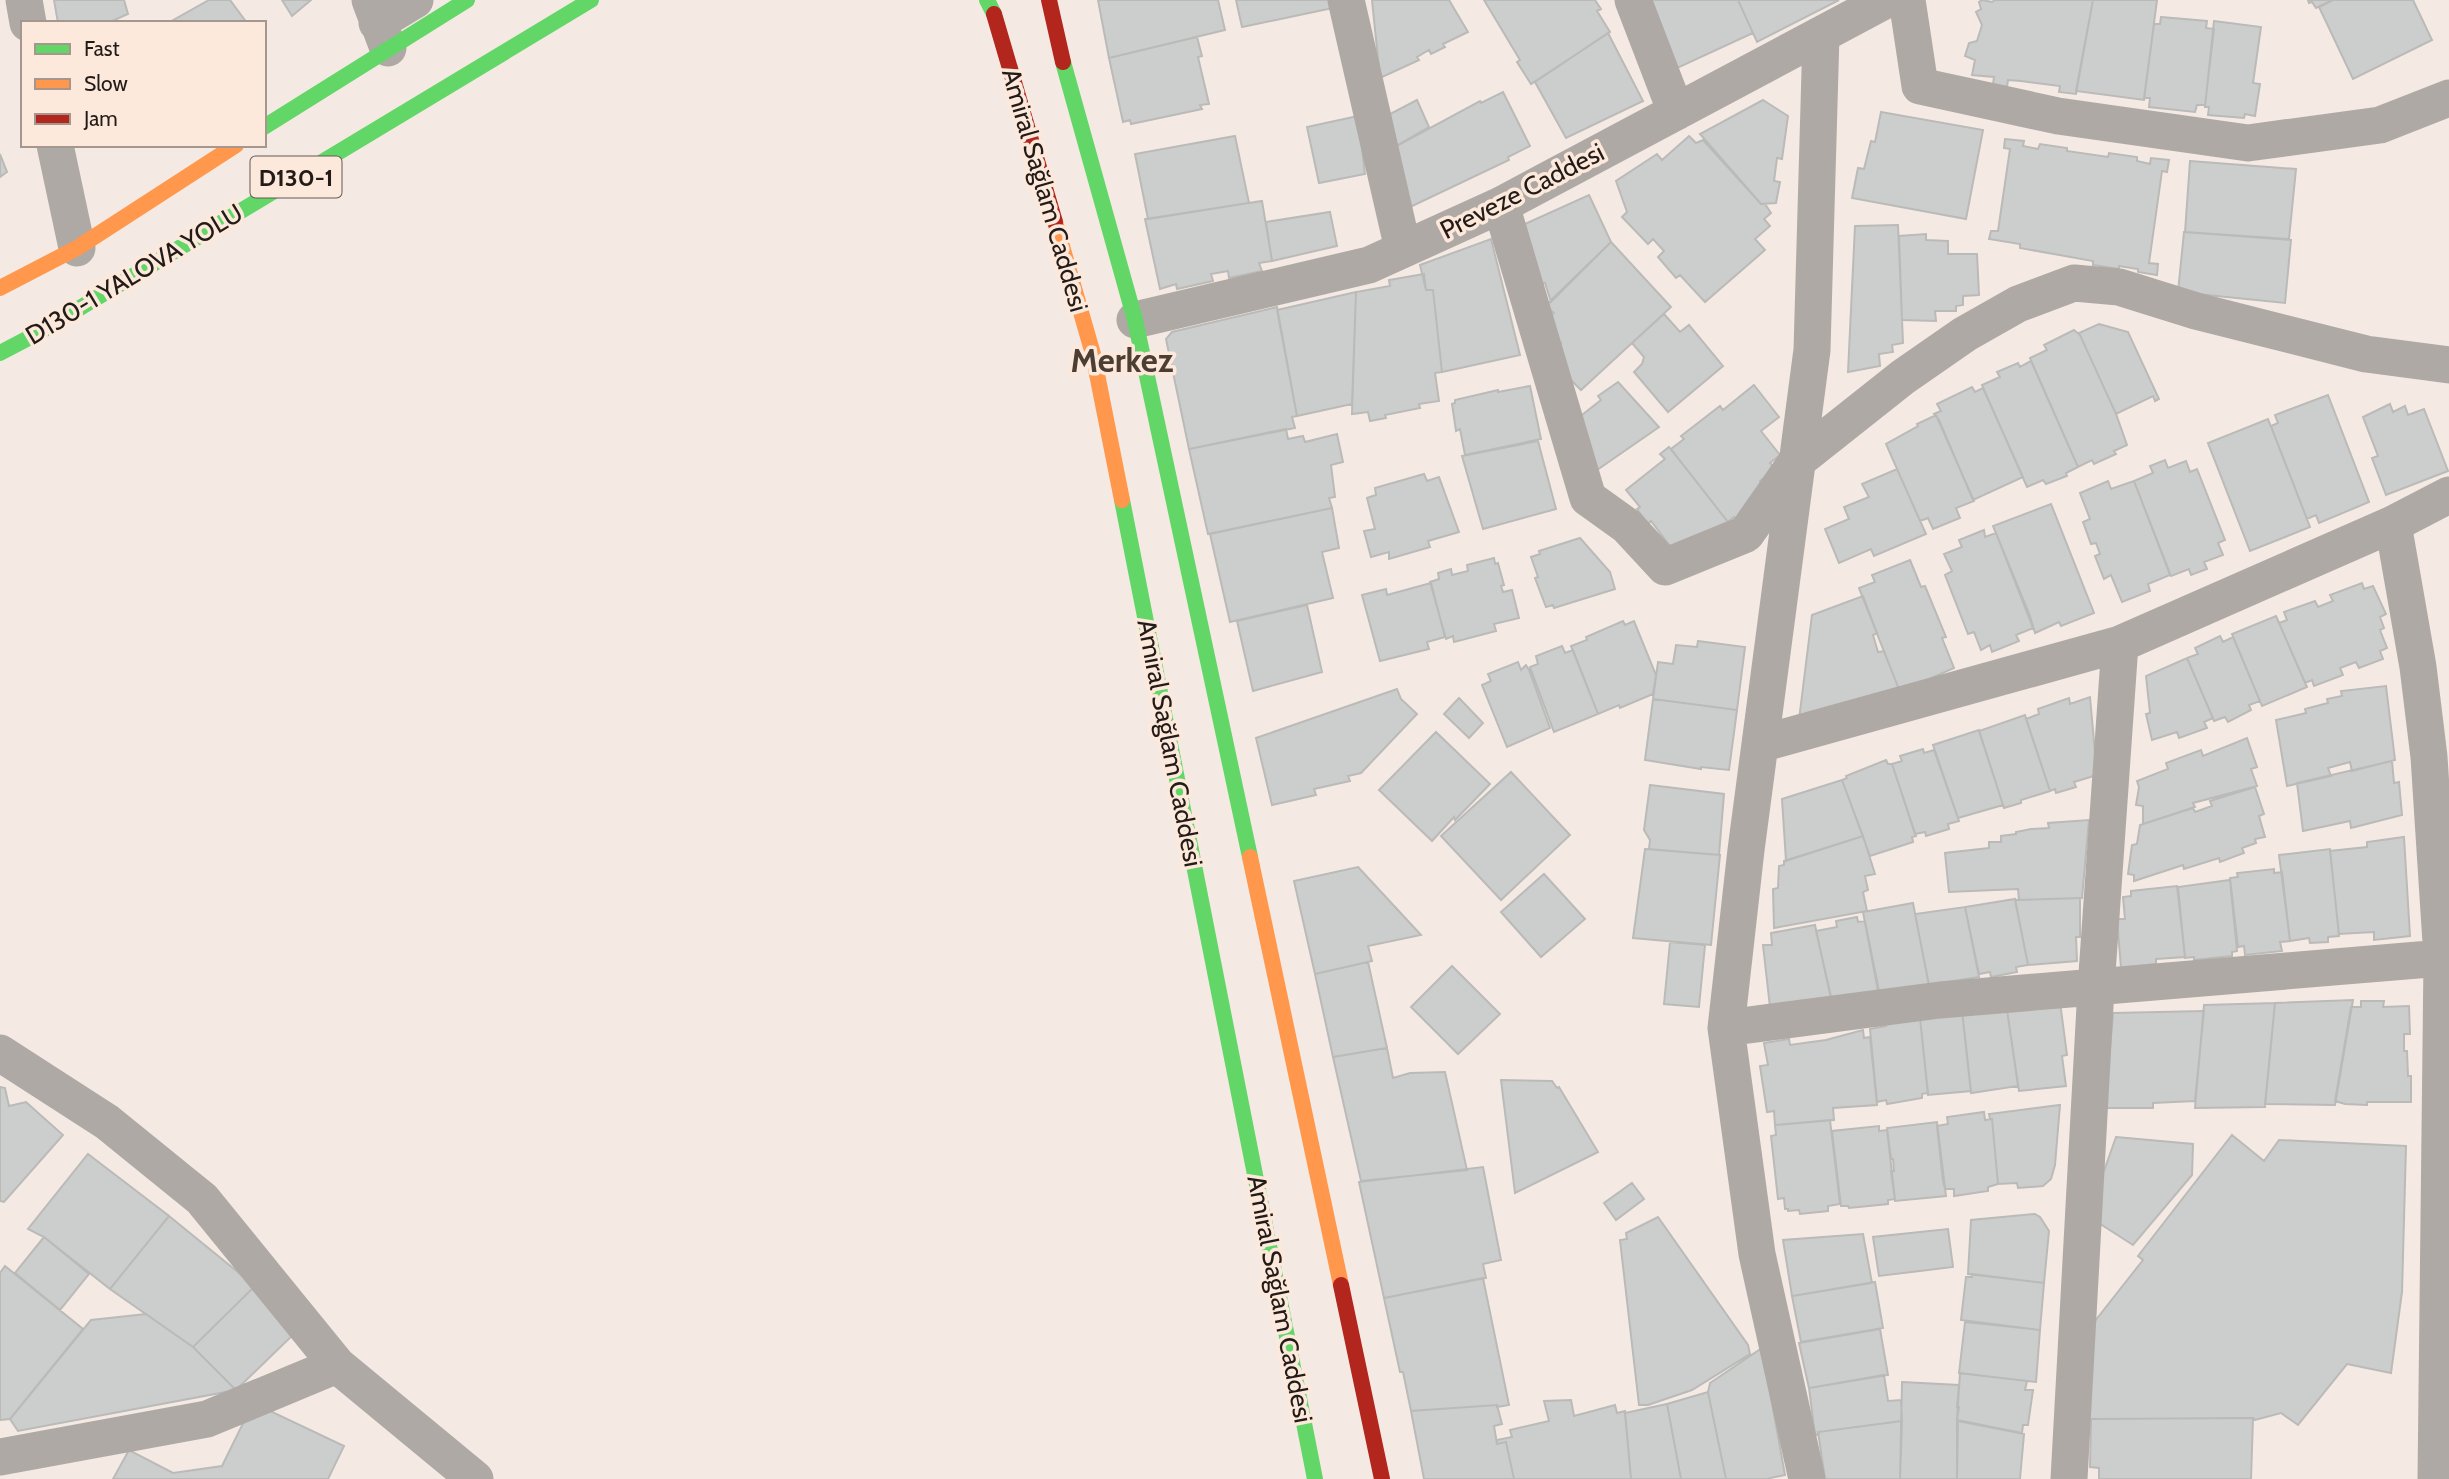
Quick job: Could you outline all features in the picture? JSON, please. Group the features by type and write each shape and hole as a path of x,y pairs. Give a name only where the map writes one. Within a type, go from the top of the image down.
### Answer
{"main road":[{"name":"D130-1","path":"266,125 378,24 467,0"},
{"name":"D130-1 YALOVA YOLU","path":"0,353 591,0"},
{"name":"Amiral Sağlam Caddesi","path":"1049,0 1063,62 1135,320 1382,1479"},
{"name":"Amiral Sağlam Caddesi","path":"991,5 1093,354 1315,1479"},
{"name":"D130-1","path":"0,288 77,247 233,147"}],"street":[{"path":"24,0 29,21"},
{"path":"378,24 415,0"},
{"path":"1346,0 1403,249"},
{"path":"1633,0 1676,112"},
{"name":"Preveze Caddesi","path":"1135,320 1369,265 1501,205 1886,0"},
{"path":"1907,0 1920,86 2058,116 2248,143 2380,125 2449,99"},
{"path":"1807,1479 1758,1254 1726,1028 1812,350 1821,35"},
{"path":"55,147 77,247"},
{"path":"1501,205 1588,498 1627,526 1665,567 1746,534 1797,461 1903,377 1965,334 2018,304 2074,283 2119,287 2196,311 2367,354 2449,365"},
{"path":"1760,744 2120,644 2393,524 2449,495"},
{"path":"2393,524 2418,667 2429,757 2442,958 2436,1479"},
{"path":"2069,1479 2095,988 2120,644"},
{"path":"1726,1028 1940,1000 2442,958"},
{"path":"0,1053 107,1122 202,1199 337,1365 470,1477"},
{"path":"0,1457 207,1419 337,1365"}],"building":[{"path":"54,0 124,0 128,14 112,21 58,21"},
{"path":"209,0 230,0 246,21 172,21"},
{"path":"282,0 311,0 292,16"},
{"path":"1098,0 1218,0 1225,30 1109,58"},
{"path":"1236,0 1332,0 1333,8 1242,27"},
{"path":"1372,0 1449,0 1468,32 1443,44 1445,47 1431,54 1429,50 1417,57 1419,60 1380,78"},
{"path":"1484,0 1595,0 1601,9 1597,11 1610,32 1531,84 1517,62 1520,60"},
{"path":"1642,0 1738,0 1753,33 1675,69"},
{"path":"1738,0 1839,0 1757,42"},
{"path":"2093,0 2076,94 2059,92 2060,86 2021,81 2008,80 2007,87 1993,84 1994,77 1972,75 1975,60 1965,56 1969,43 1977,41 1982,25 1976,12 1981,9 1979,2"},
{"path":"2093,0 2157,0 2144,100 2076,91"},
{"path":"2308,0 2333,0 2316,8"},
{"path":"2333,0 2413,0 2432,40 2353,79 2319,7"},
{"path":"2161,17 2207,21 2206,28 2214,29 2205,105 2197,105 2195,112 2149,107 2150,98 2144,98 2154,24 2160,24"},
{"path":"2214,21 2261,27 2253,83 2260,84 2255,116 2245,114 2244,118 2208,115 2209,107 2205,107"},
{"path":"1608,33 1643,101 1566,138 1535,82"},
{"path":"1197,37 1202,56 1198,57 1209,104 1200,105 1202,109 1131,124 1130,120 1123,122 1109,58"},
{"path":"1503,92 1530,146 1508,157 1509,160 1410,207 1391,149 1480,101 1481,103"},
{"path":"1417,100 1429,127 1394,147 1390,114"},
{"path":"1763,100 1788,116 1782,159 1777,158 1774,181 1780,182 1776,203 1761,204 1700,134"},
{"path":"1881,112 1983,130 1966,219 1852,198 1858,168 1864,169 1871,141 1875,142"},
{"path":"1358,116 1365,174 1319,183 1307,127"},
{"path":"1235,136 1249,203 1148,219 1135,154"},
{"path":"1689,136 1696,143 1703,140 1771,213 1764,219 1770,226 1755,239 1765,250 1705,302 1680,275 1676,278 1658,257 1664,251 1653,239 1648,244 1622,217 1627,212 1616,181 1657,154 1662,160"},
{"path":"2005,139 2024,141 2023,146 2038,149 2040,144 2108,157 2109,153 2137,157 2137,161 2150,164 2151,158 2169,160 2167,172 2162,171 2149,263 2158,264 2157,275 2119,266 2119,269 2093,265 2093,261 2020,248 2020,244 1989,239 1991,231 1998,231 2010,149 2004,148"},
{"path":"0,154 7,172 0,177"},
{"path":"2190,161 2296,169 2289,239 2185,232"},
{"path":"1589,195 1611,242 1551,302 1545,283 1540,284 1525,224"},
{"path":"1262,201 1272,261 1259,263 1262,271 1229,278 1228,271 1211,274 1213,281 1177,289 1176,284 1160,289 1145,219"},
{"path":"1330,212 1337,246 1272,261 1266,222"},
{"path":"1898,225 1903,343 1892,345 1893,352 1879,354 1880,366 1848,372 1855,226"},
{"path":"2184,232 2291,240 2285,303 2178,292"},
{"path":"1926,234 1926,240 1948,241 1948,254 1977,254 1979,295 1963,296 1963,305 1956,306 1956,311 1935,311 1936,321 1902,320 1899,236"},
{"path":"1491,239 1520,355 1442,372 1433,290 1426,290 1420,265"},
{"path":"1611,242 1671,307 1581,390 1555,364 1556,348 1561,343 1552,334 1546,320 1554,313 1545,306"},
{"path":"1424,274 1426,290 1433,290 1442,372 1435,373 1439,401 1419,404 1420,408 1370,421 1368,412 1352,414 1356,292 1390,286 1389,280"},
{"path":"1356,292 1352,404 1297,416 1277,310"},
{"path":"1277,307 1297,416 1292,417 1295,428 1189,449 1166,339 1172,332"},
{"path":"1664,314 1680,332 1689,325 1723,366 1668,412 1634,372 1642,364 1644,357 1632,343"},
{"path":"2099,324 2128,332 2159,399 2155,401 2153,396 2116,414 2079,333"},
{"path":"2074,330 2080,335 2127,445 2114,451 2116,454 2094,464 2092,460 2078,467 2030,358 2047,350 2044,345"},
{"path":"2031,361 2078,467 2066,473 2067,476 2046,484 2043,480 2027,487 1982,385 2000,377 1997,372 2018,363 2020,367"},
{"path":"1618,382 1659,427 1597,470 1573,422 1601,400 1598,396"},
{"path":"1754,385 1779,417 1761,431 1780,455 1770,463 1776,469 1760,481 1768,491 1737,521 1734,517 1728,522 1671,449 1684,439 1681,436 1720,406 1723,410"},
{"path":"1530,386 1541,439 1465,455 1460,429 1456,431 1452,404 1455,400"},
{"path":"1972,387 1975,392 1983,388 2023,477 1973,500 1934,414 1941,411 1937,404"},
{"path":"2328,395 2369,502 2319,523 2316,515 2307,519 2271,426 2278,423 2275,415"},
{"path":"2390,404 2393,412 2405,406 2408,415 2424,409 2448,471 2386,495 2372,458 2378,456 2363,417"},
{"path":"1936,415 1974,501 1956,508 1960,518 1933,529 1928,518 1920,521 1886,444"},
{"path":"2268,419 2310,527 2250,551 2208,443"},
{"path":"1286,429 1288,439 1303,436 1305,442 1337,434 1343,462 1331,465 1335,497 1329,498 1332,508 1208,534 1189,449"},
{"path":"1538,441 1556,509 1483,529 1462,456"},
{"path":"1669,447 1728,522 1670,546 1651,521 1648,524 1637,509 1640,507 1626,490 1665,459 1660,454"},
{"path":"2165,460 2168,468 2186,461 2190,472 2197,469 2225,540 2218,543 2223,555 2204,562 2207,569 2191,575 2189,569 2171,576 2134,481 2153,473 2150,466"},
{"path":"1897,469 1926,534 1874,556 1871,549 1839,563 1825,529 1849,519 1844,507 1869,497 1862,484"},
{"path":"1424,474 1427,481 1439,477 1459,532 1428,541 1430,547 1389,559 1389,552 1371,557 1364,531 1375,529 1367,498 1376,495 1375,488"},
{"path":"2108,481 2111,489 2134,481 2170,575 2148,584 2150,591 2122,602 2111,575 2104,579 2095,556 2100,554 2096,543 2091,544 2083,522 2090,519 2080,493"},
{"path":"2051,504 2094,613 2061,626 2059,622 2035,633 1993,526"},
{"path":"1332,508 1339,548 1322,552 1333,598 1230,622 1210,534"},
{"path":"1984,530 1985,537 1996,533 2033,628 2016,635 2019,641 1992,652 1990,645 1981,650 1974,632 1968,634 1945,575 1952,571 1944,554 1962,547 1959,540"},
{"path":"1580,538 1610,572 1615,589 1554,608 1553,605 1546,607 1535,578 1538,577 1531,557 1540,554 1539,551"},
{"path":"1494,558 1504,585 1501,586 1503,592 1512,590 1519,618 1494,624 1496,631 1454,642 1453,636 1446,639 1430,582 1439,579 1438,573 1451,569 1452,575 1468,571 1467,565"},
{"path":"1910,560 1921,587 1925,586 1946,637 1942,638 1954,668 1900,692 1859,588 1875,582 1872,575"},
{"path":"1431,583 1445,637 1427,642 1429,649 1380,661 1362,595 1386,589 1387,595"},
{"path":"2362,583 2364,589 2373,586 2386,614 2380,617 2384,628 2380,630 2387,648 2380,651 2383,659 2359,668 2356,662 2340,668 2343,675 2314,686 2312,680 2305,683 2279,623 2287,620 2284,612 2315,601 2318,607 2333,601 2330,595"},
{"path":"1863,596 1877,633 1873,635 1878,652 1884,651 1900,692 1799,720 1812,615"},
{"path":"1307,605 1322,672 1253,691 1237,621"},
{"path":"2276,616 2307,687 2262,706 2232,634"},
{"path":"1623,621 1625,625 1634,621 1656,675 1653,694 1598,714 1571,646"},
{"path":"2220,636 2223,642 2233,637 2260,701 2249,705 2251,710 2228,722 2225,717 2214,721 2187,658 2198,654 2195,648"},
{"path":"1698,641 1745,647 1737,710 1653,699 1658,662 1673,664 1676,645 1697,647"},
{"path":"1562,646 1565,653 1573,650 1598,714 1554,732 1530,667 1538,664 1536,656"},
{"path":"2187,658 2213,718 2204,722 2207,728 2179,738 2177,732 2152,740 2146,714 2150,713 2146,676"},
{"path":"1518,662 1521,670 1526,665 1529,670 1550,728 1507,747 1482,685 1491,681 1488,674"},
{"path":"2386,686 2395,760 2352,771 2350,762 2328,768 2331,776 2287,786 2276,720 2306,713 2305,709 2328,703 2327,699 2342,696 2341,691"},
{"path":"1397,689 1401,699 1417,714 1361,773 1348,776 1350,781 1314,789 1316,795 1272,805 1256,738"},
{"path":"2090,697 2097,775 2074,782 2076,787 2056,793 2055,789 2050,791 2026,719 2039,714 2038,709 2069,698 2070,704"},
{"path":"1459,698 1483,723 1469,738 1444,714"},
{"path":"1653,699 1737,710 1729,770 1701,769 1645,760"},
{"path":"2025,715 2050,791 2004,808 1979,731"},
{"path":"1979,730 2003,805 1958,818 1933,745"},
{"path":"1436,732 1490,784 1432,841 1379,790"},
{"path":"2247,738 2257,767 2251,769 2257,786 2193,803 2195,807 2143,824 2143,806 2136,805 2139,787 2137,781 2168,769 2166,763 2201,750 2203,756"},
{"path":"1923,749 1924,753 1934,750 1959,821 1948,824 1949,829 1926,836 1925,832 1915,834 1892,764 1902,761 1900,756"},
{"path":"1886,760 1888,764 1892,764 1916,836 1912,837 1913,842 1870,856 1842,780"},
{"path":"2392,761 2394,783 2399,782 2402,815 2351,828 2350,821 2303,831 2297,783"},
{"path":"1511,772 1570,835 1501,900 1441,836"},
{"path":"1842,780 1863,836 1786,861 1782,799"},
{"path":"1650,785 1724,794 1719,855 1649,849 1650,840 1644,830"},
{"path":"2255,787 2264,814 2259,816 2265,837 2255,839 2256,843 2242,848 2244,853 2220,862 2219,858 2184,869 2183,865 2134,881 2134,875 2128,874 2132,845 2137,844 2140,825 2193,808 2195,812 2212,806 2210,801"},
{"path":"2089,820 2082,898 2019,900 2018,889 1949,892 1945,853 1989,848 1989,842 2001,842 2001,836 2049,828 2048,823"},
{"path":"1863,836 1875,874 1865,876 1868,890 1863,892 1867,911 1774,928 1773,889 1778,888 1779,866 1784,865 1784,861"},
{"path":"2404,837 2410,936 2374,940 2374,932 2339,934 2330,851 2367,847 2367,842"},
{"path":"1645,849 1720,855 1711,945 1633,938"},
{"path":"2330,849 2339,936 2328,937 2328,942 2310,943 2309,938 2290,941 2279,855"},
{"path":"1358,867 1421,935 1368,946 1372,961 1315,974 1294,881"},
{"path":"2274,869 2274,873 2282,872 2290,941 2280,942 2282,951 2245,955 2244,946 2238,947 2230,878 2238,877 2237,873"},
{"path":"1544,874 1585,919 1541,957 1501,912"},
{"path":"2230,880 2237,951 2232,952 2232,956 2194,960 2194,957 2185,958 2178,887"},
{"path":"2177,886 2185,957 2156,959 2156,964 2121,968 2117,919 2125,919 2123,897 2131,896 2131,891"},
{"path":"2080,898 2080,937 2076,937 2077,961 2028,965 2015,900"},
{"path":"2015,899 2028,965 2016,967 2017,972 1991,977 1990,972 1979,974 1965,907"},
{"path":"1913,903 1929,986 1879,996 1863,912"},
{"path":"1965,907 1979,977 1929,985 1915,914"},
{"path":"1857,917 1858,922 1865,921 1879,991 1832,1001 1816,931 1837,927 1836,921"},
{"path":"1815,925 1831,999 1771,1016 1763,945 1772,945 1771,933"},
{"path":"1670,942 1705,945 1699,1007 1664,1004"},
{"path":"1368,962 1387,1048 1333,1057 1315,974"},
{"path":"1452,966 1500,1014 1458,1054 1411,1007"},
{"path":"2353,1000 2335,1105 2265,1104 2275,1003"},
{"path":"2361,1001 2384,1001 2383,1007 2409,1006 2410,1034 2404,1034 2404,1051 2407,1051 2408,1076 2411,1076 2411,1102 2367,1102 2367,1105 2335,1101 2351,1007 2361,1007"},
{"path":"2060,1002 2067,1055 2062,1056 2066,1086 2019,1091 2007,1010"},
{"path":"2275,1003 2265,1107 2195,1108 2204,1005"},
{"path":"1962,1010 1971,1091 1928,1095 1920,1018"},
{"path":"2007,1010 2018,1086 1971,1093 1962,1011"},
{"path":"2204,1011 2195,1101 2153,1103 2153,1108 2105,1108 2113,1013"},
{"path":"1920,1018 1928,1093 1922,1094 1922,1098 1887,1104 1886,1100 1877,1102 1870,1029 1886,1026 1885,1022"},
{"path":"1863,1030 1864,1038 1870,1037 1877,1105 1833,1108 1834,1120 1775,1125 1774,1111 1767,1112 1760,1066 1768,1065 1764,1043 1789,1039 1790,1045 1826,1040"},
{"path":"1387,1048 1393,1078 1410,1073 1445,1072 1467,1170 1361,1181 1333,1057"},
{"path":"1501,1080 1552,1081 1559,1087 1598,1152 1515,1193"},
{"path":"0,1087 5,1088 9,1106 26,1102 63,1135 4,1202 0,1201"},
{"path":"2060,1105 2055,1165 2051,1179 2043,1186 2018,1188 2017,1183 1998,1184 1992,1119 1989,1114"},
{"path":"1984,1112 1985,1120 1992,1119 1998,1184 1988,1187 1988,1191 1954,1196 1954,1189 1945,1189 1943,1181 1937,1126 1948,1124 1947,1117"},
{"path":"1830,1120 1840,1204 1828,1206 1828,1211 1800,1214 1799,1210 1788,1211 1785,1209 1784,1198 1778,1199 1771,1136 1776,1135 1775,1125"},
{"path":"1937,1122 1946,1196 1895,1201 1891,1171 1894,1171 1893,1159 1887,1128"},
{"path":"1879,1126 1879,1131 1887,1130 1895,1199 1888,1200 1888,1204 1849,1208 1841,1206 1832,1131"},
{"path":"2232,1135 2264,1161 2279,1140 2406,1146 2402,1292 2391,1373 2347,1364 2298,1425 2281,1413 2255,1420 2088,1419 2084,1335 2143,1260 2138,1256"},
{"path":"2116,1137 2193,1144 2192,1175 2133,1245 2088,1216"},
{"path":"88,1154 169,1216 110,1289 44,1237 28,1229"},
{"path":"1483,1167 1501,1260 1483,1264 1486,1278 1384,1298 1359,1182"},
{"path":"1632,1183 1644,1199 1616,1220 1604,1203"},
{"path":"2035,1214 2049,1231 2044,1283 1968,1274 1971,1220"},
{"path":"169,1216 255,1286 193,1347 110,1289"},
{"path":"1658,1217 1748,1345 1750,1354 1692,1390 1648,1405 1639,1405 1620,1240 1627,1239 1626,1233"},
{"path":"1948,1229 1953,1267 1879,1276 1873,1237"},
{"path":"1863,1234 1872,1283 1792,1296 1783,1240"},
{"path":"44,1237 89,1274 60,1310 15,1273"},
{"path":"5,1266 83,1329 10,1419 0,1420 0,1273"},
{"path":"1972,1274 2044,1283 2040,1330 1961,1320 1966,1277 1972,1277"},
{"path":"1483,1278 1509,1405 1411,1411 1384,1298"},
{"path":"1875,1282 1883,1328 1801,1342 1792,1296"},
{"path":"255,1286 298,1330 236,1390 193,1347"},
{"path":"146,1314 193,1347 236,1390 18,1431 10,1419 91,1320"},
{"path":"1965,1322 2040,1330 2036,1382 1959,1373"},
{"path":"1880,1329 1888,1375 1809,1388 1799,1343"},
{"path":"1762,1348 1785,1475 1766,1479 1726,1479 1708,1392 1710,1383"},
{"path":"1960,1373 2027,1381 2025,1390 2033,1390 2028,1425 2023,1425 2022,1433 1957,1420"},
{"path":"1884,1375 1888,1401 1901,1400 1902,1421 1818,1432 1819,1434 1815,1435 1809,1388"},
{"path":"1902,1382 1959,1385 1957,1479 1900,1479"},
{"path":"1708,1392 1726,1479 1681,1479 1667,1404"},
{"path":"1571,1400 1574,1416 1615,1405 1617,1413 1625,1411 1631,1479 1514,1479 1506,1442 1497,1444 1497,1440 1512,1437 1510,1430 1549,1421 1544,1401"},
{"path":"253,1403 344,1446 328,1479 113,1479 129,1450 173,1473 222,1466"},
{"path":"1667,1404 1681,1479 1631,1479 1625,1413"},
{"path":"1497,1405 1502,1424 1494,1426 1497,1444 1506,1442 1514,1479 1424,1479 1411,1411"},
{"path":"2253,1418 2251,1479 2099,1479 2099,1468 2090,1467 2091,1419"},
{"path":"1902,1421 1900,1479 1825,1479 1818,1432"},
{"path":"1958,1421 2024,1434 2020,1479 1957,1479"}],"traffic: fast":[{"path":"266,126 467,0"},
{"path":"0,353 40,332 591,0"},
{"path":"987,0 994,14"},
{"path":"1063,62 1135,320 1250,857"},
{"path":"1122,500 1315,1479"}],"traffic: slow":[{"path":"0,288 77,248 233,147"},
{"path":"1055,222 1093,354 1122,500"},
{"path":"1250,857 1341,1285"}],"traffic: jam":[{"path":"1049,0 1063,62"},
{"path":"994,14 1055,222"},
{"path":"1341,1285 1382,1479"}],"district":[{"name":"Merkez","path":"1122,360"}]}
